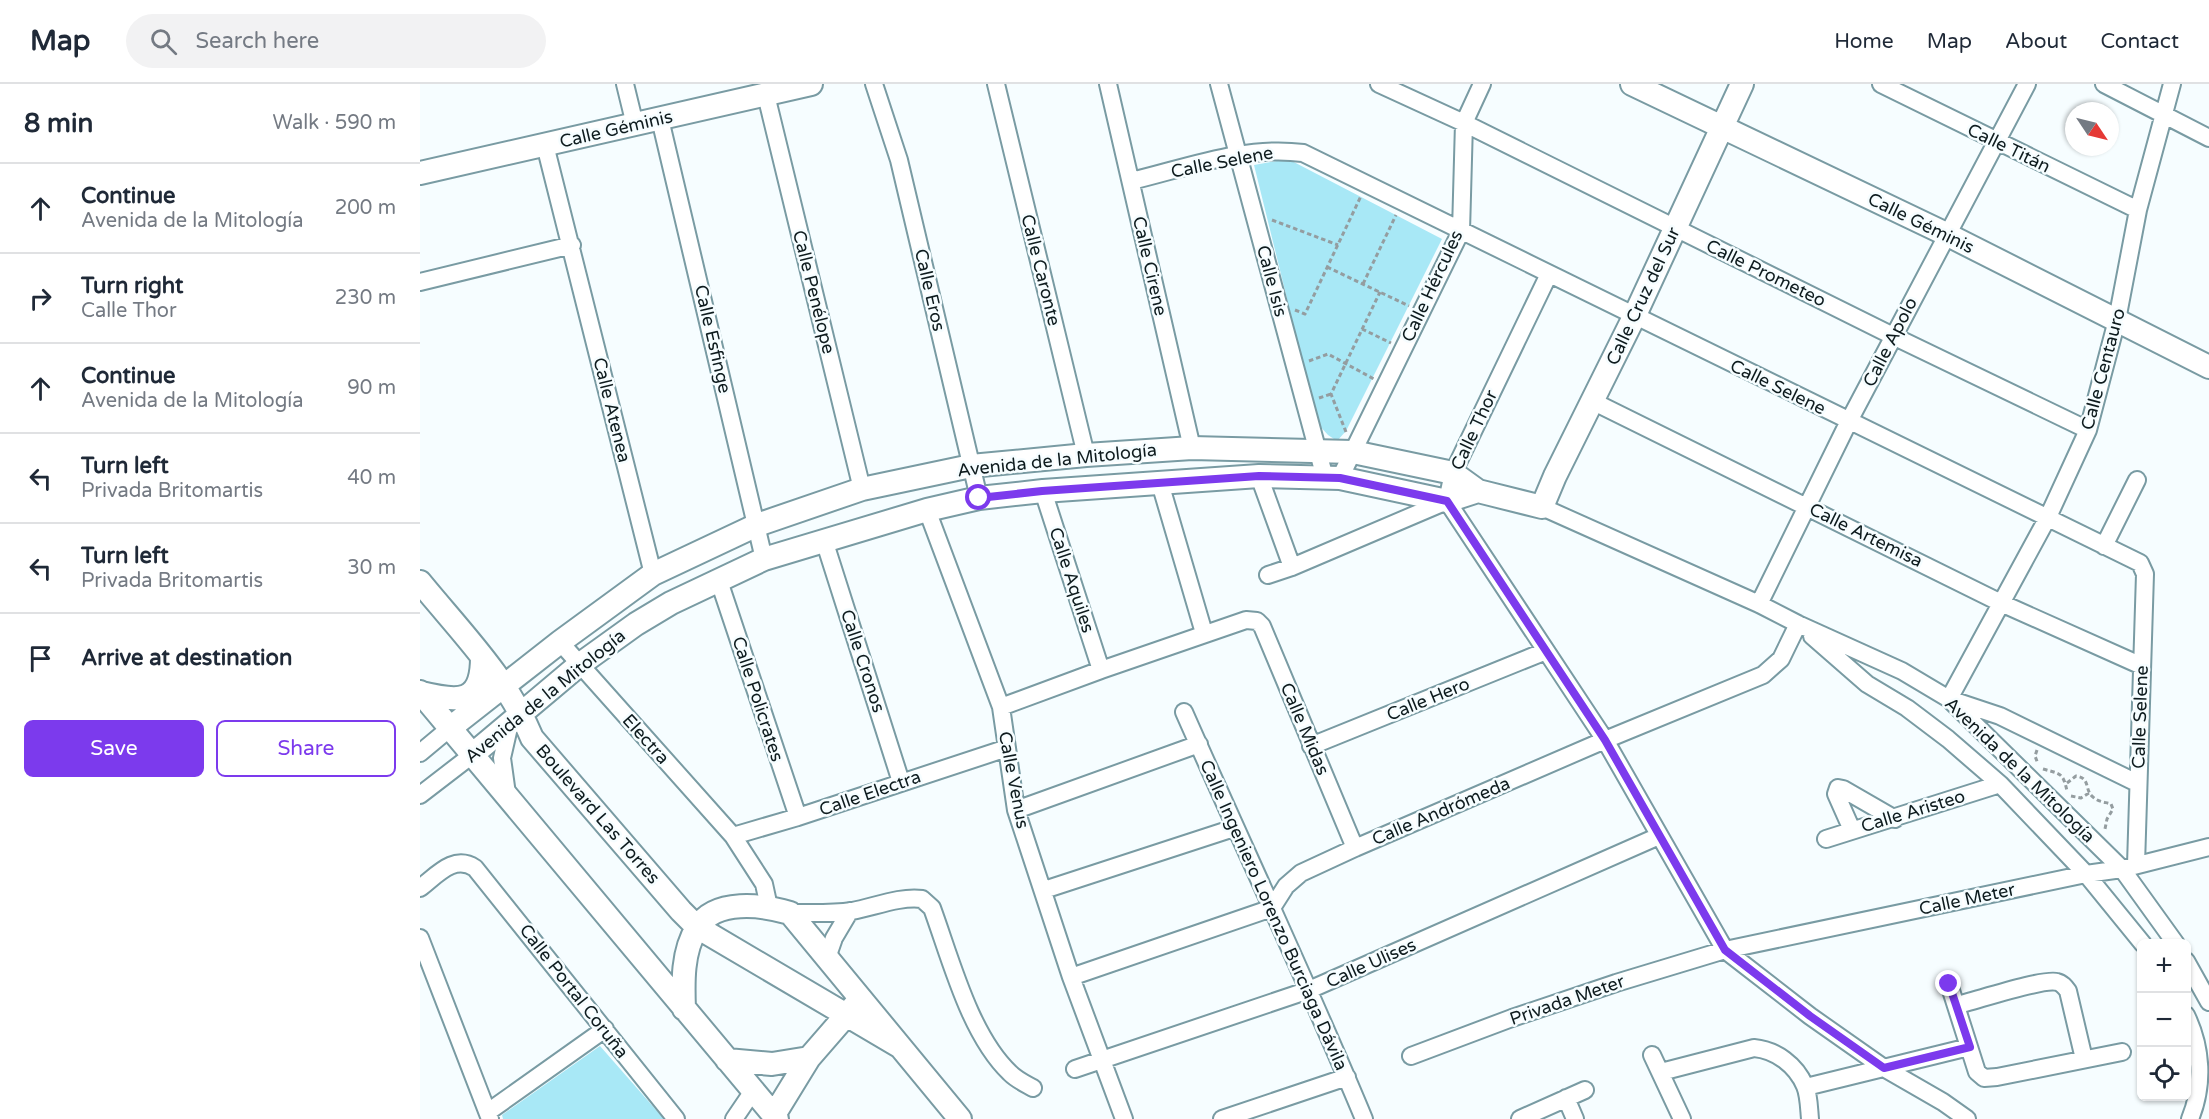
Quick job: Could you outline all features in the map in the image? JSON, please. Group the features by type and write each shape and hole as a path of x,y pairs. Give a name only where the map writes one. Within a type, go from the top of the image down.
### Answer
{"street":[{"path":"625,84 635,125"},
{"name":"Calle Géminis","path":"420,173 811,84"},
{"name":"Calle Eros","path":"874,84 899,160 979,498"},
{"name":"Calle Caronte","path":"996,84 1086,455"},
{"name":"Calle Cirene","path":"1107,84 1192,448"},
{"name":"Calle Isis","path":"1219,84 1318,452 1333,478"},
{"name":"Calle Prometeo","path":"1379,84 1464,123 1675,229 2088,430"},
{"name":"Calle Hércules","path":"1333,478 1353,452 1461,231 1464,123 1482,84"},
{"name":"Calle Géminis","path":"1632,84 1946,234 2209,367"},
{"name":"Calle Cruz del Sur","path":"1542,507 1634,317 1742,84"},
{"name":"Calle Titán","path":"1881,84 2138,210"},
{"name":"Calle Apolo","path":"1759,604 1893,336 2027,84"},
{"path":"2104,84 2209,138"},
{"name":"Calle Centauro","path":"1949,699 2048,517 2088,430 2117,320 2138,210 2172,84"},
{"name":"Calle Penélope","path":"766,95 862,489"},
{"name":"Calle Esfinge","path":"660,119 764,559"},
{"name":"Calle Atenea","path":"545,145 653,574"},
{"name":"Calle Selene","path":"1131,181 1238,155 1280,150 1303,153 2140,563 2145,574 2142,666 2137,783 2129,867"},
{"path":"420,282 572,245"},
{"name":"Calle Thor","path":"1447,501 1453,473 1549,274"},
{"name":"Calle Artemisa","path":"1592,401 2001,603 2142,666"},
{"name":"Avenida de la Mitología","path":"420,753 560,642 653,574 757,525 862,489 971,466 1086,455 1192,448 1353,452 1453,473 1478,491 1542,507 1902,671 1949,699 2102,849 2129,867 2173,939"},
{"path":"1259,476 1292,567"},
{"name":"Avenida de la Mitología","path":"420,795 472,755 579,665 636,624 671,603 764,559 927,510 979,498 1042,491 1259,476 1333,478 1447,501"},
{"path":"2104,546 2137,480"},
{"path":"1001,707 1204,633 1160,483"},
{"name":"Calle Aquiles","path":"1042,491 1101,670"},
{"path":"1268,575 1447,501 1478,491"},
{"path":"1447,501 1605,740 1725,950 1810,1016 1884,1068 1943,1102 1967,1119"},
{"name":"Calle Venus","path":"927,510 1001,707 1016,810 1071,977 1124,1119"},
{"name":"Calle Cronos","path":"824,540 901,782"},
{"name":"Calle Policrates","path":"719,581 798,817"},
{"name":"Boulevard Las Torres","path":"420,582 504,686 516,718 532,738 697,927 853,1007 899,1046 960,1119"},
{"name":"Calle Midas","path":"1204,633 1246,620 1257,621 1262,626 1355,848"},
{"name":"Avenida de la Mitología","path":"1798,624 1867,684 1907,708 1948,739 2000,784 2086,874 2139,939"},
{"name":"Calle Andrómeda","path":"1272,908 1286,886 1301,873 1605,740 1763,675 1780,659 1798,624"},
{"name":"Electra","path":"560,642 733,836 780,910"},
{"name":"Calle Hero","path":"1311,746 1546,651"},
{"path":"421,692 447,700 467,696 478,683 482,657"},
{"path":"421,692 774,1118 809,1058 853,1007"},
{"path":"1949,699 2000,716 2137,783"},
{"name":"Calle Ingeniero Lorenzo Burciaga Dávila","path":"1184,711 1364,1119"},
{"path":"507,795 502,758 516,718"},
{"path":"1016,810 1198,744"},
{"name":"Calle Electra","path":"733,836 1007,748"},
{"name":"Calle Aristeo","path":"1826,840 2000,784"},
{"path":"1852,830 1836,794 1838,788 1895,819"},
{"path":"1044,890 1234,828"},
{"name":"Calle Ulises","path":"1075,1069 1309,990 1659,836"},
{"name":"Calle Meter","path":"1725,950 2129,867 2209,847"},
{"name":"Calle Portal Coruña","path":"420,888 453,862 471,865 480,873 676,1119"},
{"path":"684,1009 683,978 688,952 697,927 714,912 743,906 822,914 922,898 928,903 972,1017 988,1047 1012,1076 1034,1088"},
{"path":"1071,977 1272,908"},
{"name":"Boulevard Las Torres","path":"780,910 827,958 853,1007"},
{"path":"827,958 834,938 850,911"},
{"path":"420,938 489,1116 605,1029"},
{"name":"Privada Meter","path":"1411,1056 1522,1014 1725,950"},
{"path":"2191,968 2209,1002"},
{"path":"1957,1005 2039,983 2057,982 2068,991 2084,1059"},
{"path":"1949,984 1977,1072 1984,1078 2122,1052"},
{"path":"2190,1119 2196,1104 2200,1060 2191,1024"},
{"path":"1806,1087 1970,1047"},
{"path":"1660,1072 1754,1048 1764,1049 1787,1061 1806,1087 1806,1118"},
{"path":"1652,1054 1682,1119"},
{"path":"727,1060 772,1065 809,1058"},
{"path":"1222,1119 1347,1077"},
{"path":"1520,1119 1585,1090"},
{"path":"735,1119 753,1091"},
{"path":"1566,1098 1575,1119"}],"path":[{"path":"1277,302 1305,314 1367,184"},
{"path":"1363,284 1402,202"},
{"path":"1254,213 1338,244"},
{"path":"1327,267 1422,312"},
{"path":"1353,452 1331,394 1380,292"},
{"path":"1362,329 1403,349"},
{"path":"1295,366 1328,354 1386,385"},
{"path":"2040,735 2035,756 2037,762 2043,769 2058,772 2067,783"},
{"path":"2089,793 2081,798 2072,797 2066,790 2067,783 2073,778 2082,777 2088,783 2089,793 2094,799 2108,802 2113,807 2107,819 2102,849"}],"shaded area":[{"path":"1288,159 1442,239 1346,431 1337,441 1318,424 1254,165"},
{"path":"600,1046 664,1119 503,1119 502,1115"}],"route":[{"path":"979,498 1042,491 1259,476 1340,478 1447,501 1605,740 1725,950 1810,1016 1884,1068 1970,1047 1949,984"}]}
